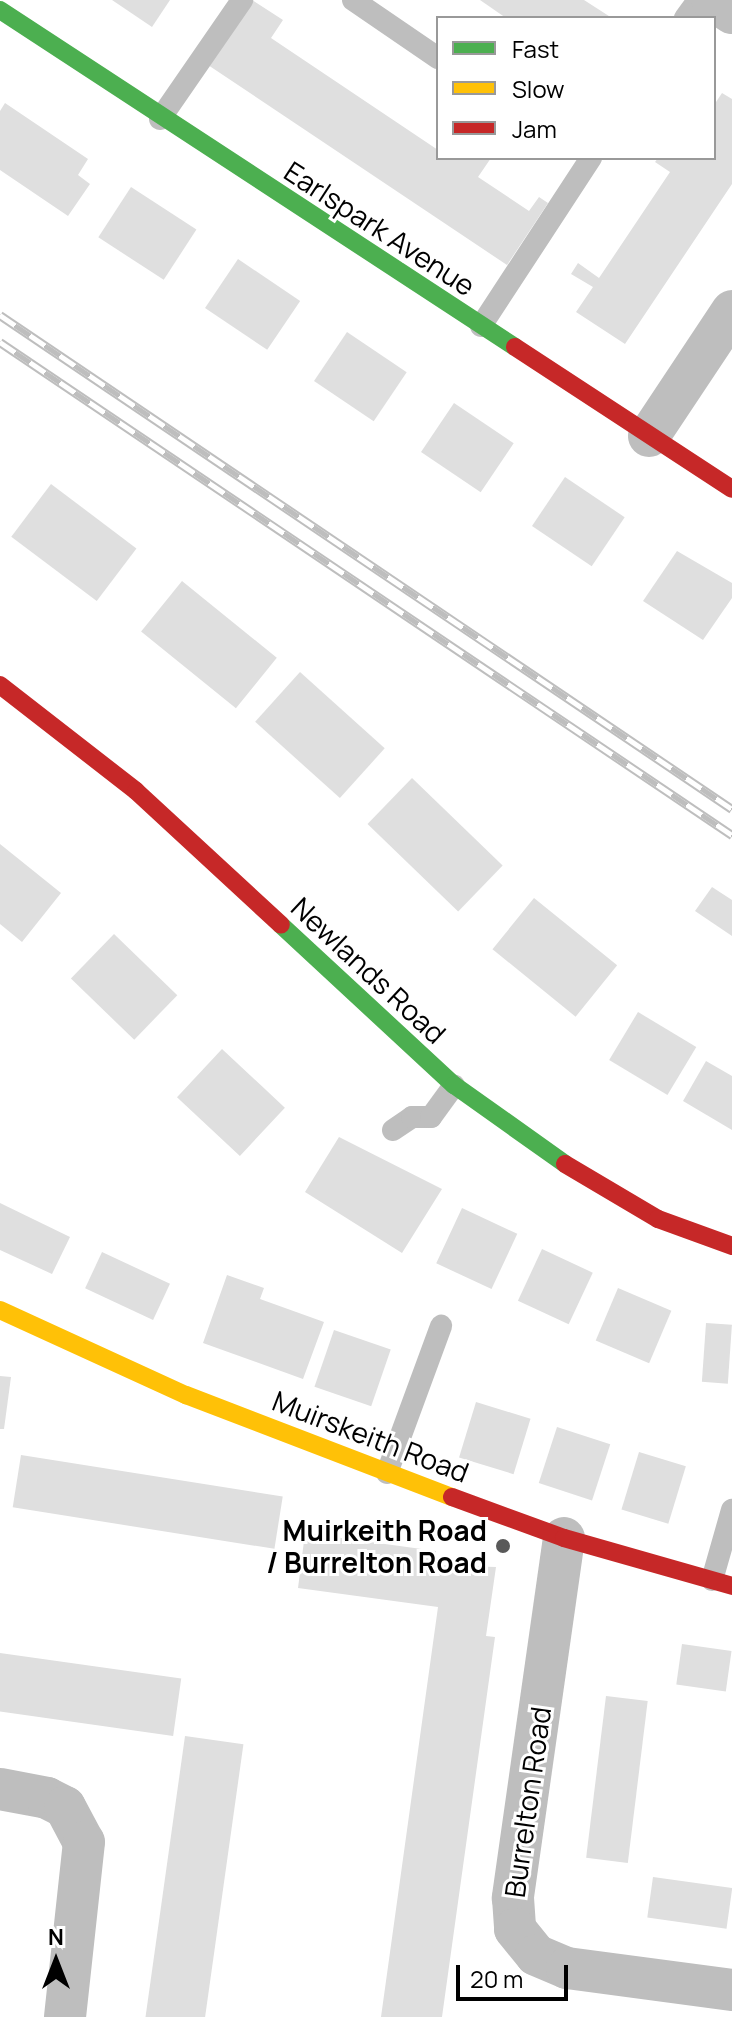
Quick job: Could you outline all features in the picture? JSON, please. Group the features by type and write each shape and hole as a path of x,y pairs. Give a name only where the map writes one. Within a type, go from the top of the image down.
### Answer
{"street":[{"path":"712,0 732,13"},
{"name":"Earlspark Avenue","path":"0,10 160,119 732,489"},
{"path":"649,436 732,311"},
{"name":"Newlands Road","path":"0,685 158,810 454,1085 597,1187 658,1219 732,1246"},
{"name":"Muirskeith Road","path":"0,1310 186,1395 387,1473 564,1538 722,1583"},
{"name":"Burrelton Road","path":"564,1538 513,1898 515,1929 536,1955 567,1968 732,1990"},
{"path":"0,1789 65,1807 84,1842 65,2017"}],"lane":[{"path":"160,119 242,0"},
{"path":"353,0 436,57"},
{"path":"481,326 588,160"},
{"path":"393,1130 412,1117 431,1117 454,1085"},
{"path":"387,1473 441,1326"},
{"path":"722,1583 732,1510"}],"building":[{"path":"112,0 170,0 152,27"},
{"path":"252,0 283,20 271,38 436,149 436,160 490,160 478,177 529,211 539,197 548,203 507,265 208,65"},
{"path":"480,0 584,0 609,16 503,16"},
{"path":"722,93 732,99 732,184 625,344 576,312 593,287 571,274 578,263 599,278 670,172 655,162 656,160 716,160 716,102"},
{"path":"5,103 88,159 78,175 90,184 68,216 0,170 0,111"},
{"path":"131,187 196,229 164,280 98,237"},
{"path":"238,259 300,301 267,350 205,308"},
{"path":"347,332 407,372 374,421 314,381"},
{"path":"454,403 514,443 481,492 421,452"},
{"path":"565,477 625,517 592,566 532,526"},
{"path":"51,484 136,548 97,601 11,537"},
{"path":"677,551 732,583 732,598 703,640 643,601"},
{"path":"182,581 277,658 236,708 141,632"},
{"path":"300,672 385,748 340,798 255,722"},
{"path":"412,778 503,866 458,912 368,824"},
{"path":"0,844 61,893 22,942 0,924"},
{"path":"712,887 732,900 732,936 695,911"},
{"path":"534,898 617,965 576,1017 492,949"},
{"path":"114,934 177,995 134,1040 71,979"},
{"path":"638,1012 696,1047 667,1095 609,1060"},
{"path":"222,1049 285,1108 240,1156 177,1097"},
{"path":"706,1061 732,1076 732,1130 683,1101"},
{"path":"339,1137 442,1189 402,1253 305,1192"},
{"path":"0,1203 70,1237 52,1274 0,1250"},
{"path":"462,1208 517,1234 492,1289 436,1263"},
{"path":"542,1249 593,1273 569,1324 518,1301"},
{"path":"102,1252 170,1284 153,1320 85,1288"},
{"path":"227,1275 264,1288 260,1299 324,1322 303,1379 203,1343"},
{"path":"618,1288 671,1311 649,1363 596,1340"},
{"path":"706,1323 732,1325 728,1384 702,1382"},
{"path":"334,1330 391,1350 371,1406 314,1387"},
{"path":"0,1376 11,1377 4,1429 0,1429"},
{"path":"476,1402 531,1419 514,1474 459,1457"},
{"path":"557,1427 610,1444 592,1500 539,1483"},
{"path":"639,1452 686,1466 668,1524 621,1509"},
{"path":"21,1455 283,1496 274,1549 13,1507"},
{"path":"305,1533 436,1551 434,1565 496,1567 486,1636 495,1637 442,2017 381,2017 438,1607 298,1588"},
{"path":"682,1644 732,1651 726,1692 676,1685"},
{"path":"0,1653 181,1678 173,1736 0,1712"},
{"path":"606,1696 648,1701 628,1863 586,1858"},
{"path":"185,1736 243,1744 205,2017 146,2017"},
{"path":"653,1877 732,1888 727,1929 647,1918"}],"railway":[{"path":"0,315 732,809"},
{"path":"0,342 732,835"}],"traffic: fast":[{"path":"0,10 515,347"},
{"path":"281,925 454,1085 565,1164"}],"traffic: slow":[{"path":"0,1310 186,1395 452,1497"}],"traffic: jam":[{"path":"515,347 732,489"},
{"path":"0,685 136,791 281,925"},
{"path":"565,1164 658,1219 732,1246"},
{"path":"452,1497 564,1538 732,1586"}],"place":[{"name":"Muirkeith Road / Burrelton Road","path":"503,1546"}]}
